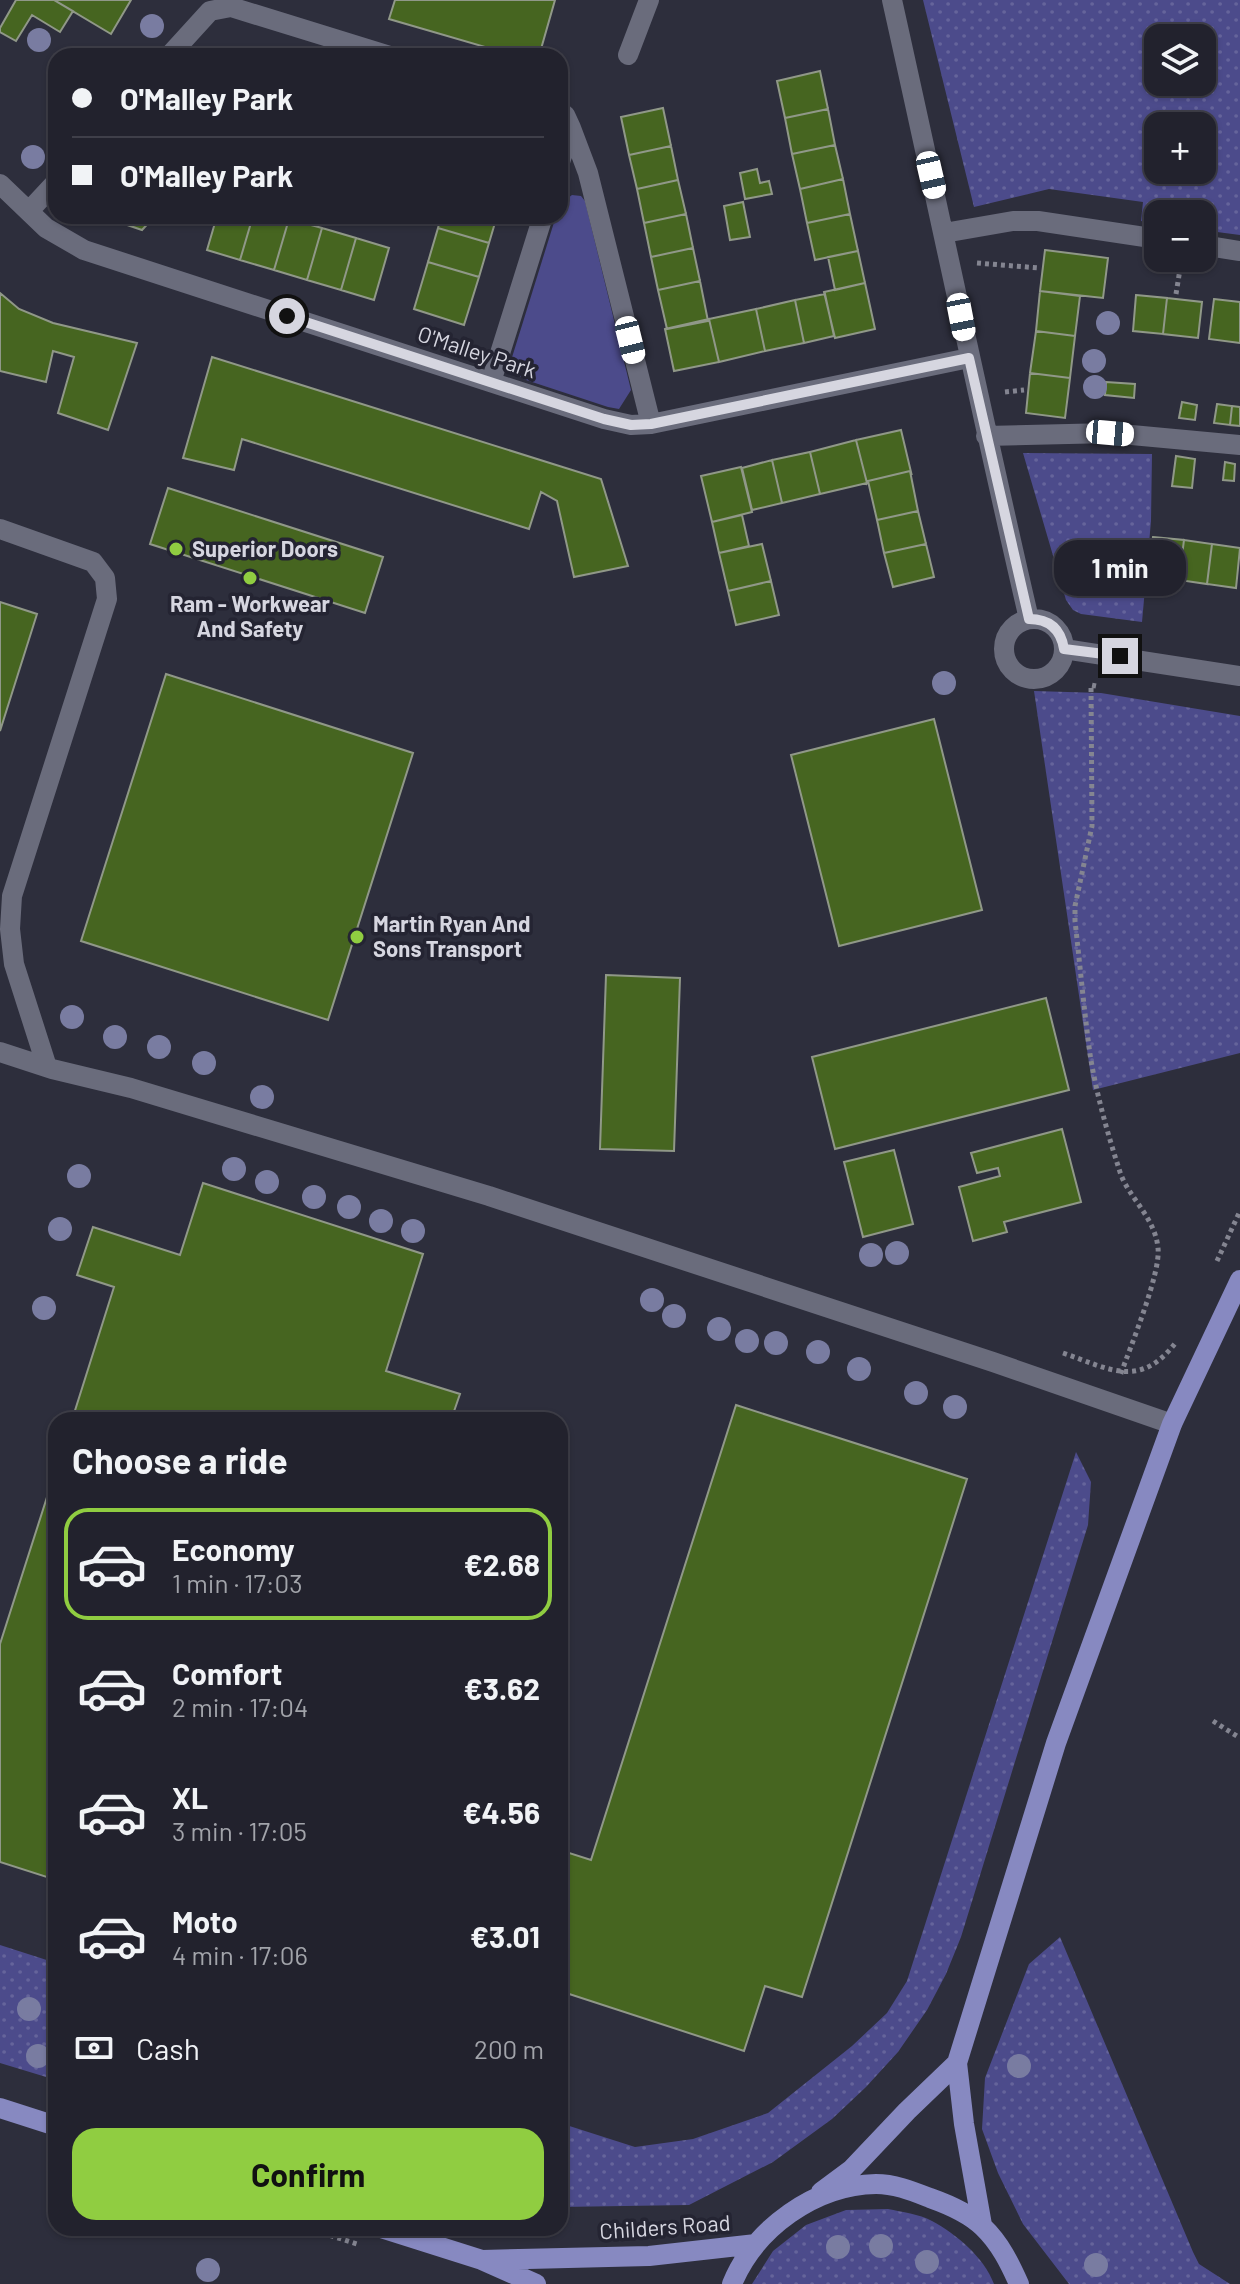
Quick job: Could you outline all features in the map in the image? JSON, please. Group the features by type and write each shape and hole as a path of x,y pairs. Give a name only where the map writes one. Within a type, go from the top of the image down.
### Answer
{"main road":[{"path":"982,2225 957,2063 1056,1743 1172,1424 1240,1280"},
{"path":"732,2284 756,2244 780,2221 852,2169 957,2063"},
{"path":"0,2108 48,2123"},
{"path":"811,2200 853,2187 876,2184 900,2187 945,2203 982,2225 1004,2254 1019,2284"},
{"name":"Childers Road","path":"406,2236 482,2260 536,2284"},
{"name":"Childers Road","path":"482,2260 649,2256 756,2244"}],"street":[{"path":"628,55 649,0"},
{"path":"892,0 986,436 1029,619"},
{"path":"176,48 210,11 231,7 364,48"},
{"path":"568,125 588,173 651,424"},
{"name":"O'Malley Park","path":"0,184 46,228 84,250 604,419 631,425 651,424 969,358"},
{"path":"29,211 48,191"},
{"path":"944,233 1013,221 1038,221 1144,237"},
{"path":"491,382 540,224"},
{"path":"1216,247 1240,251"},
{"path":"986,436 1110,433 1240,445"},
{"path":"0,529 93,562 105,578 107,599 12,896 10,929 14,964 47,1067"},
{"path":"1029,619 1054,626 1064,649 1057,668 1050,674 1030,679 1012,669 1004,651 1005,640 1014,626 1029,619"},
{"path":"1064,649 1240,676"},
{"path":"0,1052 131,1088 489,1196 1172,1424"}],"path":[{"path":"977,263 1039,268"},
{"path":"1176,294 1179,272"},
{"path":"1005,393 1024,390"},
{"path":"1106,687 1091,685 1092,826 1075,906 1075,921 1090,1057 1106,1121 1121,1176 1141,1206 1158,1248 1157,1268 1121,1373"},
{"path":"1217,1261 1240,1211"},
{"path":"1063,1353 1121,1373 1150,1367 1166,1355 1184,1332"},
{"path":"1213,1721 1240,1738"}],"shaded area":[{"path":"923,0 1240,0 1240,235 1216,232 1216,200 1144,200 1144,222 1141,221 1143,202 1049,189 974,207"},
{"path":"581,196 585,201 631,390 619,409 523,379 509,367 554,224 568,224 568,198"},
{"path":"1023,453 1152,454 1151,521 1142,622 1081,614 1073,610 1066,600"},
{"path":"1034,691 1101,693 1240,716 1240,1053 1093,1090"},
{"path":"1076,1452 1091,1482 1088,1525 961,1937 927,2010 898,2052 866,2087 832,2119 773,2162 689,2205 568,2207 568,2126 635,2147 693,2139 768,2113 852,2046 887,2013 907,1981"},
{"path":"1060,1937 1193,2252 1199,2264 1230,2284 1069,2284 1023,2224 998,2173 982,2129 985,2078 1029,1964"},
{"path":"0,1945 48,1960 48,2078 0,2063"},
{"path":"888,2209 927,2219 950,2233 976,2256 994,2284 752,2284 773,2251 806,2225 846,2210"}],"building":[{"path":"16,0 54,0 73,11 60,32 32,15 16,41 0,32 0,28"},
{"path":"54,0 131,0 111,34"},
{"path":"395,0 555,0 541,48 489,48 389,19"},
{"path":"820,71 828,109 785,118 777,81"},
{"path":"663,108 671,146 629,155 621,117"},
{"path":"828,109 835,145 792,154 785,118"},
{"path":"835,145 843,179 800,189 792,154"},
{"path":"671,146 678,180 637,189 629,155"},
{"path":"757,169 760,183 769,181 772,194 745,199 740,173"},
{"path":"843,179 850,214 807,223 800,189"},
{"path":"678,180 686,214 644,223 637,189"},
{"path":"743,202 750,237 730,240 724,206"},
{"path":"686,214 693,248 651,257 644,223"},
{"path":"850,214 858,251 815,260 807,223"},
{"path":"124,224 148,224 142,230"},
{"path":"215,224 251,224 240,260 207,250"},
{"path":"251,224 288,224 274,270 240,260"},
{"path":"288,224 322,228 307,280 274,270"},
{"path":"439,224 495,224 489,243 438,228"},
{"path":"322,228 356,238 341,290 307,280"},
{"path":"438,228 489,243 479,277 428,262"},
{"path":"356,238 389,248 374,300 341,290"},
{"path":"693,248 700,281 658,290 651,257"},
{"path":"1045,250 1108,258 1103,298 1040,291"},
{"path":"858,251 865,283 835,290 828,257"},
{"path":"428,262 479,277 464,325 414,309"},
{"path":"700,281 708,321 667,329 658,290"},
{"path":"865,283 875,329 835,338 824,292"},
{"path":"1040,291 1080,296 1075,336 1036,331"},
{"path":"0,293 19,309 53,323 137,343 108,430 58,413 74,357 53,351 46,382 0,371"},
{"path":"825,294 834,336 804,343 795,300"},
{"path":"1136,295 1167,298 1163,334 1133,331"},
{"path":"1167,298 1202,302 1198,338 1163,334"},
{"path":"1214,299 1240,302 1240,343 1209,339"},
{"path":"795,300 804,343 765,351 756,309"},
{"path":"756,309 765,351 719,362 709,319"},
{"path":"709,319 719,362 674,371 665,329"},
{"path":"1036,331 1075,336 1070,378 1030,373"},
{"path":"212,357 601,479 628,566 574,577 557,501 541,492 529,529 242,439 234,470 183,458"},
{"path":"1030,373 1070,378 1065,418 1026,413"},
{"path":"1106,382 1135,384 1134,398 1105,395"},
{"path":"1182,402 1197,405 1195,420 1179,418"},
{"path":"1217,404 1232,406 1230,425 1214,423"},
{"path":"1232,406 1240,407 1240,426 1230,425"},
{"path":"901,430 911,472 867,483 856,440"},
{"path":"856,440 867,483 820,494 810,452"},
{"path":"810,452 820,494 782,503 772,460"},
{"path":"1176,456 1195,459 1192,488 1172,486"},
{"path":"772,460 782,503 752,510 742,468"},
{"path":"1225,462 1235,464 1234,481 1223,480"},
{"path":"741,467 752,512 712,522 701,476"},
{"path":"910,471 918,511 877,520 868,481"},
{"path":"168,488 383,557 365,613 150,544"},
{"path":"918,511 926,544 884,553 877,520"},
{"path":"742,515 749,546 719,553 712,522"},
{"path":"1153,537 1184,540 1179,580 1148,576"},
{"path":"1184,540 1212,544 1207,584 1179,580"},
{"path":"762,544 771,581 728,591 719,553"},
{"path":"926,544 934,577 893,587 884,553"},
{"path":"1212,544 1240,548 1236,588 1207,584"},
{"path":"771,581 779,615 736,625 728,591"},
{"path":"0,602 37,614 0,731"},
{"path":"166,674 413,753 328,1020 81,941"},
{"path":"934,719 982,910 839,946 791,755"},
{"path":"606,975 680,978 674,1151 600,1149"},
{"path":"1046,998 1069,1090 835,1149 812,1057"},
{"path":"1062,1129 1081,1202 1004,1222 1007,1232 973,1241 959,1187 1000,1176 998,1168 977,1173 971,1153"},
{"path":"894,1150 913,1224 863,1237 844,1162"},
{"path":"203,1183 423,1254 386,1371 460,1394 454,1412 75,1412 114,1287 77,1275 93,1227 180,1255"},
{"path":"736,1405 967,1479 802,1997 765,1986 744,2051 568,1994 568,1853 591,1860"},
{"path":"48,1494 48,1877 0,1862 0,1644"}],"place":[{"name":"Superior Doors","path":"176,549"},
{"name":"Ram - Workwear And Safety","path":"250,578"},
{"name":"Martin Ryan And Sons Transport","path":"357,937"}],"route":[{"path":"287,316 604,419 631,425 651,424 969,358 1029,619 1038,619 1054,626 1064,649 1120,656"}]}
